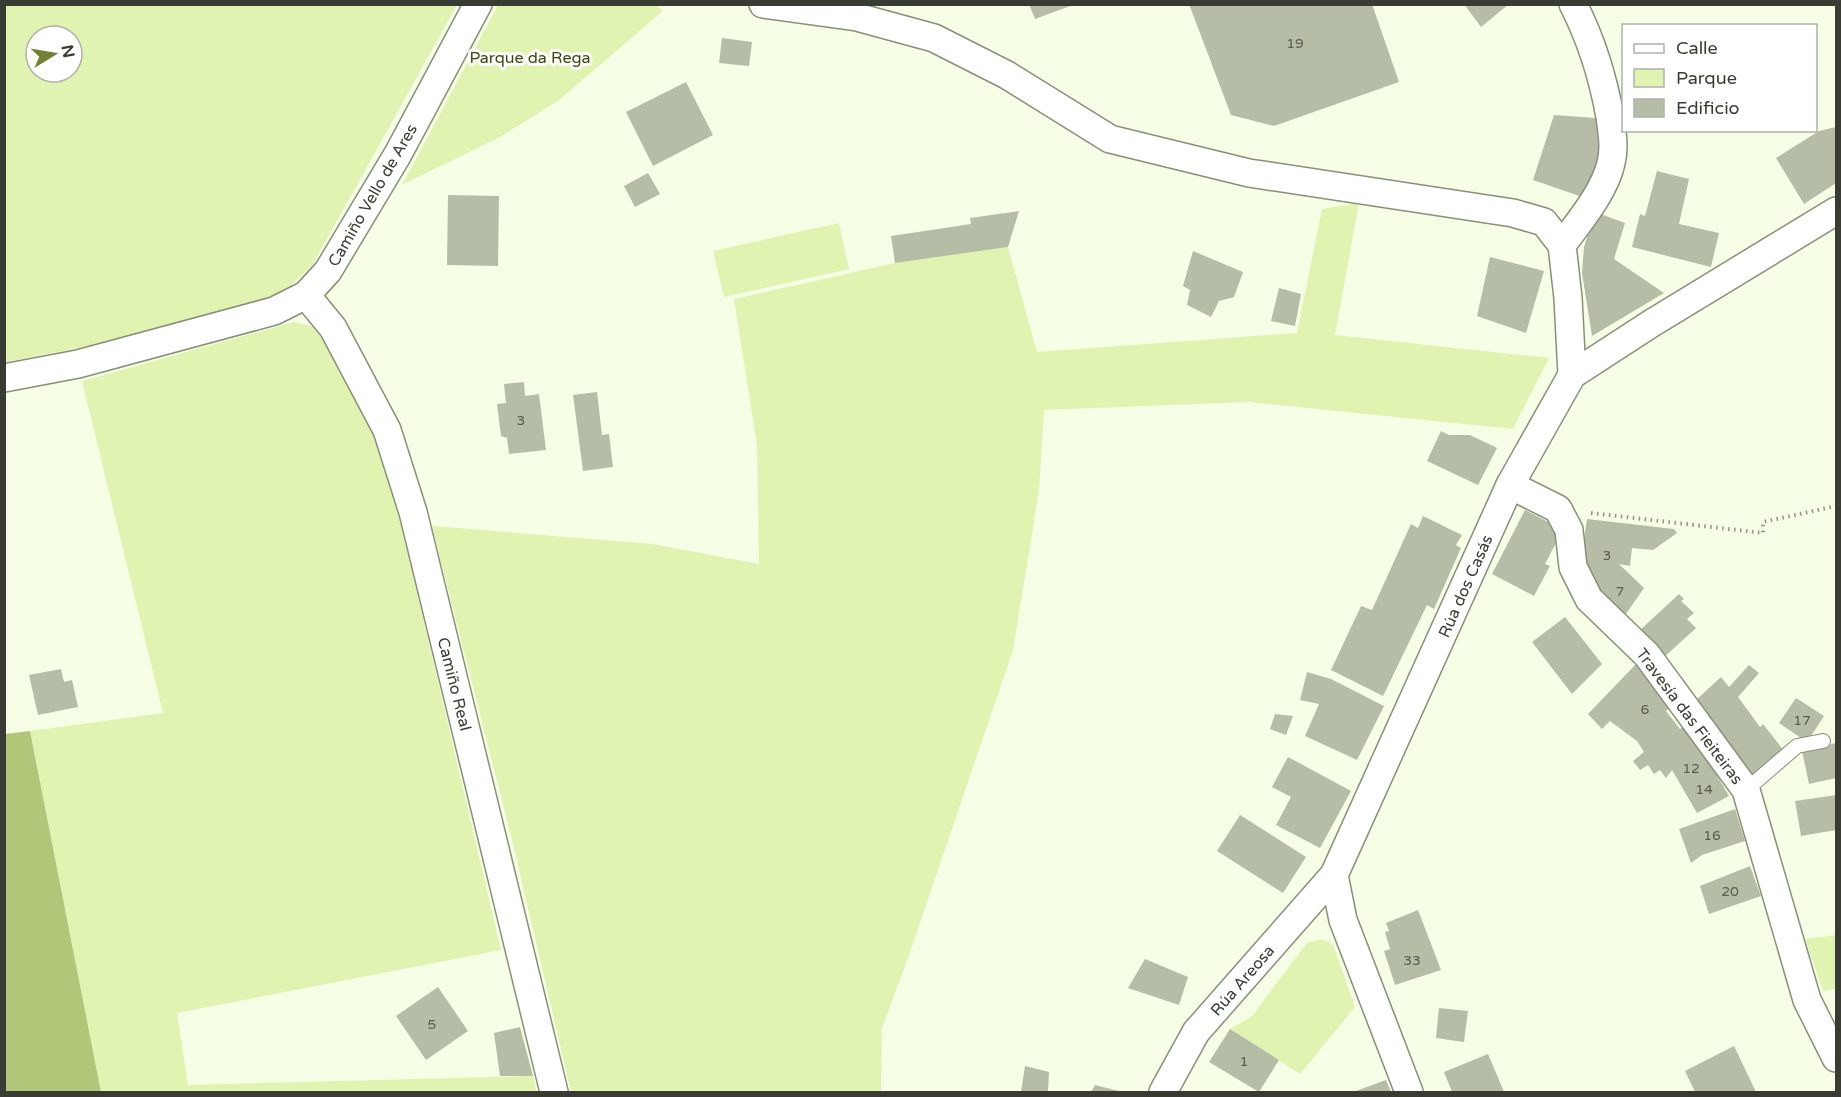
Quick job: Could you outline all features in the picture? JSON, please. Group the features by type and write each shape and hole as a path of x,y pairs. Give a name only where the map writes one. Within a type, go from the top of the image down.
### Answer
{"street":[{"name":"Camiño Vello de Ares","path":"4,378 78,364 274,311 306,295 328,271 393,164 478,4"},
{"path":"763,4 857,17 934,38 1007,75 1110,140 1249,173 1513,213 1544,222 1562,245 1568,298 1572,375"},
{"path":"1562,245 1604,181 1612,162 1613,138 1597,58 1573,4"},
{"name":"Rúa dos Casás","path":"1334,875 1510,485 1572,375 1652,323 1836,211"},
{"name":"Camiño Real","path":"306,295 333,328 387,430 410,502 554,1092"},
{"path":"1510,485 1558,509"},
{"name":"Travesía das Fieiteiras","path":"1558,509 1569,530 1573,567 1589,599 1647,655 1746,790 1807,1000 1836,1058"},
{"path":"1334,875 1343,920 1409,1092"},
{"name":"Rúa Areosa","path":"1162,1092 1196,1032 1334,875"}],"lane":[{"path":"1746,790 1797,746 1823,741"}],"path":[{"path":"1558,509 1763,533 1763,522 1836,506"}],"green space":[{"path":"5,5 457,5 313,264 284,292 148,335 5,362"},
{"name":"Parque da Rega","path":"498,5 656,5 663,11 558,101 500,137 402,185"},
{"path":"1359,203 1335,335 1549,358 1513,429 1249,402 1044,410 1039,491 1013,650 882,1028 881,1092 571,1092 513,844 432,526 653,544 759,564 757,445 734,299 895,263 1008,247 1037,352 1297,333 1322,209"},
{"path":"839,223 849,269 724,297 713,251"},
{"path":"294,322 311,326 323,340 375,433 397,507 501,950 177,1013 188,1085 533,1076 537,1092 101,1092 30,731 163,713 82,381"},
{"path":"30,731 101,1092 5,1092 5,734"},
{"path":"1836,935 1836,989 1823,991 1805,939"},
{"path":"1321,939 1333,944 1355,1007 1300,1074 1230,1029 1252,1016 1307,943"}],"building":[{"path":"1029,4 1073,4 1073,5 1035,19"},
{"path":"1189,4 1372,4 1399,82 1274,126 1231,115"},
{"path":"1464,4 1509,4 1481,27"},
{"path":"722,38 752,42 749,66 719,63"},
{"path":"686,82 713,135 653,166 626,112"},
{"path":"1554,115 1596,118 1599,147 1605,149 1588,199 1533,180"},
{"path":"1836,127 1836,183 1804,204 1776,158 1819,131"},
{"path":"1657,171 1689,179 1679,224 1719,233 1711,267 1632,247 1640,214 1645,216"},
{"path":"648,173 660,194 635,207 624,186"},
{"path":"448,195 499,196 498,266 447,265"},
{"path":"1019,211 1008,247 895,263 891,236 971,224 970,218"},
{"path":"1595,212 1625,223 1614,259 1664,293 1592,336 1582,273 1584,247"},
{"path":"1193,251 1243,272 1234,297 1219,301 1211,317 1187,305 1190,290 1183,286"},
{"path":"1490,257 1544,271 1526,333 1477,316"},
{"path":"1279,288 1301,294 1295,326 1271,321"},
{"path":"524,382 525,396 539,394 546,450 509,454 507,438 501,436 497,404 506,403 504,384"},
{"path":"597,392 602,435 609,434 613,467 583,471 573,395"},
{"path":"1441,431 1449,435 1470,435 1497,448 1478,485 1427,461"},
{"path":"1525,510 1558,527 1559,537 1545,564 1550,566 1534,596 1492,574"},
{"path":"1423,516 1462,535 1456,545 1461,548 1434,609 1427,605 1383,696 1331,670 1361,606 1372,610 1411,524 1418,528"},
{"path":"1587,519 1674,529 1677,533 1653,550 1632,548 1630,566 1619,564 1644,588 1623,618 1596,595 1581,560"},
{"path":"1679,594 1684,599 1681,601 1694,613 1687,619 1696,628 1662,659 1638,632"},
{"path":"1565,617 1602,664 1572,694 1532,642"},
{"path":"1638,662 1670,707 1666,711 1680,729 1687,724 1729,796 1697,813 1672,770 1666,778 1660,770 1654,774 1648,765 1640,770 1633,761 1644,752 1637,741 1610,721 1602,729 1588,714"},
{"path":"1749,665 1759,673 1738,697 1760,727 1763,724 1784,751 1750,778 1696,700 1721,677 1729,687"},
{"path":"61,669 64,682 72,680 78,707 38,715 29,675"},
{"path":"1307,672 1331,679 1384,706 1357,760 1305,736 1319,704 1300,700"},
{"path":"1796,698 1824,716 1807,742 1779,723"},
{"path":"1275,714 1293,716 1286,735 1270,729"},
{"path":"1836,743 1836,778 1809,784 1802,751"},
{"path":"1288,757 1351,791 1320,848 1276,825 1291,797 1272,787"},
{"path":"1836,795 1836,830 1801,836 1795,801"},
{"path":"1735,809 1745,841 1702,855 1691,863 1679,829"},
{"path":"1240,815 1306,857 1283,893 1217,851"},
{"path":"1750,866 1761,896 1709,914 1700,886"},
{"path":"1418,910 1441,970 1395,985 1384,951 1390,949 1385,932 1389,931 1386,923"},
{"path":"1145,959 1188,977 1179,1005 1128,988"},
{"path":"438,987 468,1031 426,1060 396,1016"},
{"path":"1439,1008 1468,1011 1464,1042 1436,1038"},
{"path":"520,1027 533,1076 500,1076 494,1033"},
{"path":"1230,1029 1279,1060 1259,1092 1209,1062"},
{"path":"1734,1046 1756,1092 1695,1092 1685,1071"},
{"path":"1488,1054 1504,1092 1452,1092 1444,1072"},
{"path":"1025,1066 1049,1072 1048,1092 1021,1092"},
{"path":"1386,1080 1391,1092 1353,1092"},
{"path":"1095,1085 1123,1092 1091,1092"}]}
